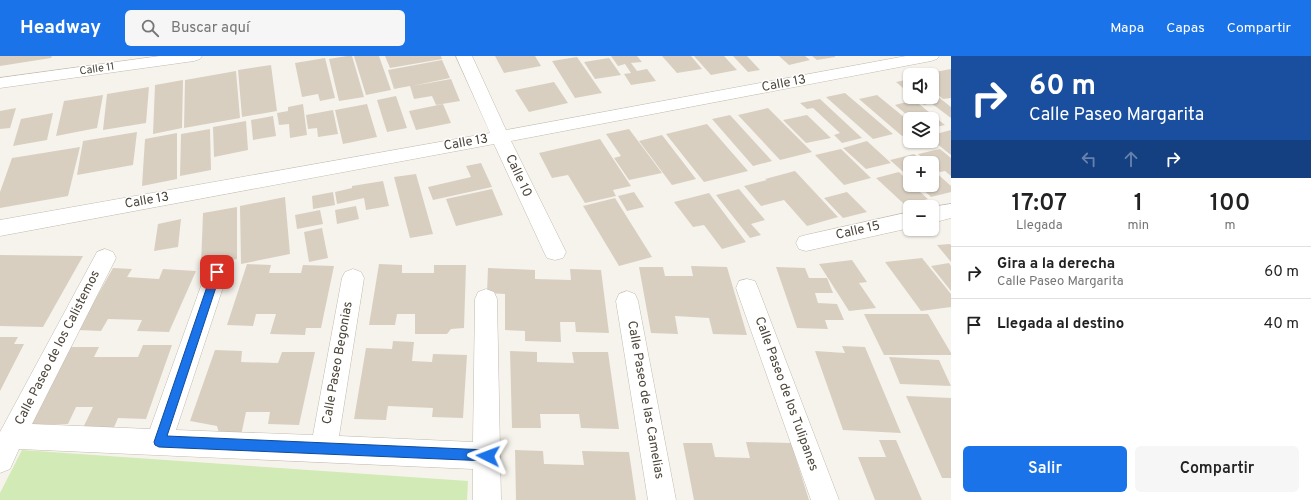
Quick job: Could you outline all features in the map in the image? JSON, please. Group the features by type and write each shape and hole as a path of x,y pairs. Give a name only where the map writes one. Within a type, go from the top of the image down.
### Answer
{"street":[{"name":"Calle 11","path":"0,83 194,56"},
{"name":"Calle 10","path":"464,56 500,137 555,252"},
{"name":"Calle 13","path":"0,228 500,137 932,56"},
{"path":"939,214 951,211"},
{"name":"Calle 15","path":"806,243 903,222"},
{"name":"Calle Paseo de los Calistemos","path":"6,448 105,258"},
{"path":"159,442 217,272"},
{"name":"Calle Paseo Begonias","path":"324,448 353,278"},
{"name":"Calle Paseo de los Tulipanes","path":"747,288 825,500"},
{"path":"486,299 488,456 487,500"},
{"name":"Calle Paseo de las Camelias","path":"627,301 662,500"},
{"path":"6,448 159,442 488,456"}],"green space":[{"path":"22,450 468,481 467,500 0,500 0,493"}],"building":[{"path":"0,56 52,56 51,58 0,66"},
{"path":"352,56 364,97 339,101 329,59"},
{"path":"354,56 379,56 391,90 366,95"},
{"path":"385,56 441,56 442,59 390,68"},
{"path":"495,56 535,56 541,66 504,73"},
{"path":"611,56 637,56 642,62 631,63 637,71 647,69 656,81 631,85 624,74 631,73 625,64 618,66"},
{"path":"662,56 691,56 702,69 677,73"},
{"path":"694,56 724,56 737,70 711,75"},
{"path":"733,56 747,56 760,70 748,72"},
{"path":"779,56 805,56 810,60 789,65"},
{"path":"812,56 835,56 835,57 817,60"},
{"path":"577,57 602,93 575,98 552,61"},
{"path":"325,58 335,98 320,101 318,94 302,97 295,63"},
{"path":"609,58 621,75 595,79 584,62"},
{"path":"442,60 450,78 412,86 451,79 460,101 436,105 432,96 414,99 410,86 394,89 388,70"},
{"path":"271,65 277,111 242,117 238,70"},
{"path":"951,69 951,98 943,99 939,96 939,71"},
{"path":"236,71 240,118 184,128 185,80"},
{"path":"183,80 182,128 153,134 155,85"},
{"path":"903,80 903,88 896,82"},
{"path":"554,82 568,103 529,112 515,90"},
{"path":"149,87 146,123 103,130 107,94"},
{"path":"845,93 893,134 873,139 826,97"},
{"path":"103,95 97,128 56,136 64,101"},
{"path":"877,95 903,116 903,136 902,136 859,99"},
{"path":"396,96 407,128 387,132 377,100"},
{"path":"939,98 951,107 951,118 932,104 939,104"},
{"path":"820,99 862,138 842,143 834,135 840,133 813,108 807,109 800,103"},
{"path":"903,103 919,104 929,112 904,112 895,105"},
{"path":"303,104 307,135 290,138 289,124 279,125 277,113 288,111 288,107"},
{"path":"367,104 377,137 343,144 335,110"},
{"path":"443,104 451,123 416,130 409,111"},
{"path":"16,108 10,128 0,129 0,111"},
{"path":"768,108 812,152 780,160 738,115"},
{"path":"333,110 338,134 318,137 317,128 308,129 306,115"},
{"path":"53,113 47,140 13,146 21,119"},
{"path":"730,115 772,161 753,166 712,119"},
{"path":"807,115 831,138 806,143 783,120"},
{"path":"273,116 276,136 253,140 251,120"},
{"path":"939,120 945,125 939,126"},
{"path":"246,121 248,150 214,157 213,127"},
{"path":"707,124 748,171 704,182 666,134"},
{"path":"210,129 211,170 180,176 181,134"},
{"path":"629,129 662,173 629,180 614,158 621,156 606,134"},
{"path":"951,130 951,155 939,146 939,133"},
{"path":"137,132 133,165 77,175 83,141"},
{"path":"177,133 177,179 142,186 145,139"},
{"path":"662,135 696,179 672,185 639,141"},
{"path":"600,139 631,186 613,190 616,196 585,203 568,175 552,178 539,153"},
{"path":"867,141 891,163 866,169 843,148"},
{"path":"80,147 68,196 0,208 0,192 12,158"},
{"path":"841,149 871,178 844,185 815,155"},
{"path":"940,149 951,158 951,176 945,171 939,171 939,156 920,156 918,154"},
{"path":"914,154 916,156 906,156"},
{"path":"903,157 903,172 890,160"},
{"path":"481,163 492,187 433,200 428,187 471,177 466,166"},
{"path":"795,171 838,217 807,226 784,200 761,206 744,186"},
{"path":"899,172 903,176 903,192 920,192 928,199 903,200 903,203 876,178"},
{"path":"416,174 433,234 410,238 394,177"},
{"path":"939,175 951,186 951,192 931,197 926,192 939,192"},
{"path":"383,181 389,206 366,210 364,198 337,204 335,192 352,188 352,186"},
{"path":"492,189 503,215 456,226 446,199"},
{"path":"739,189 765,220 751,224 761,235 750,238 716,195"},
{"path":"333,192 335,205 313,209 312,196"},
{"path":"634,192 644,207 627,211 618,196"},
{"path":"847,192 867,212 843,218 824,198"},
{"path":"709,193 746,242 722,249 704,225 693,227 674,202"},
{"path":"285,197 290,254 241,264 240,206"},
{"path":"615,198 652,257 619,266 583,206"},
{"path":"356,206 359,219 337,224 335,210"},
{"path":"237,207 237,259 201,266 203,213"},
{"path":"320,210 323,224 297,229 295,215"},
{"path":"181,219 178,247 154,251 158,224"},
{"path":"322,228 328,258 309,262 304,232"},
{"path":"937,245 951,245 951,262"},
{"path":"0,255 83,256 43,327 0,326"},
{"path":"922,258 951,294 951,307 921,311 885,262"},
{"path":"852,260 867,282 859,283 876,308 849,311 819,264"},
{"path":"949,263 951,266 951,291 931,266"},
{"path":"247,264 271,265 269,273 301,273 303,265 334,266 321,328 306,328 305,335 270,334 276,314 256,314 253,326 227,325"},
{"path":"379,264 402,265 402,273 434,273 434,265 466,265 464,328 451,329 447,334 415,334 415,314 397,314 395,325 369,325"},
{"path":"691,266 727,267 747,335 713,334 709,318 675,316 678,334 651,333 639,267 663,267 665,276 693,276"},
{"path":"776,267 805,268 809,278 827,278 833,293 815,293 818,303 837,304 844,320 825,320 828,329 797,328"},
{"path":"113,268 132,269 127,277 159,279 163,269 196,271 169,332 137,331 142,320 108,319 101,331 78,330"},
{"path":"488,268 535,270 535,279 571,280 570,269 601,270 609,333 576,332 575,322 560,322 561,342 525,341 525,331 505,330 505,294 487,293"},
{"path":"864,314 928,314 951,355 884,355"},
{"path":"0,337 18,337 14,344 24,344 0,391"},
{"path":"393,341 414,342 412,361 432,362 433,354 467,355 463,418 432,417 433,408 388,406 386,420 354,419 366,348 392,349"},
{"path":"143,345 172,345 146,419 118,418 112,432 81,432 93,407 76,407 68,424 29,425 67,347 99,347 94,357 138,357"},
{"path":"842,346 865,347 901,433 843,430 815,351 845,353"},
{"path":"215,350 242,351 241,362 278,363 282,352 315,352 299,425 268,424 270,412 246,412 240,440 221,440 217,426 190,421"},
{"path":"510,351 537,352 537,362 574,363 572,352 608,352 619,429 581,428 579,414 540,414 541,428 512,428"},
{"path":"889,357 939,360 951,386 900,384"},
{"path":"906,396 951,398 951,478 942,478"},
{"path":"879,440 896,440 922,500 875,500 858,457 886,457"},
{"path":"746,442 791,443 809,500 694,500 683,443 712,443 715,457 750,458"},
{"path":"515,450 543,451 544,464 584,465 582,451 629,452 636,500 516,500"}],"route":[{"path":"217,272 159,442 488,456"}]}
